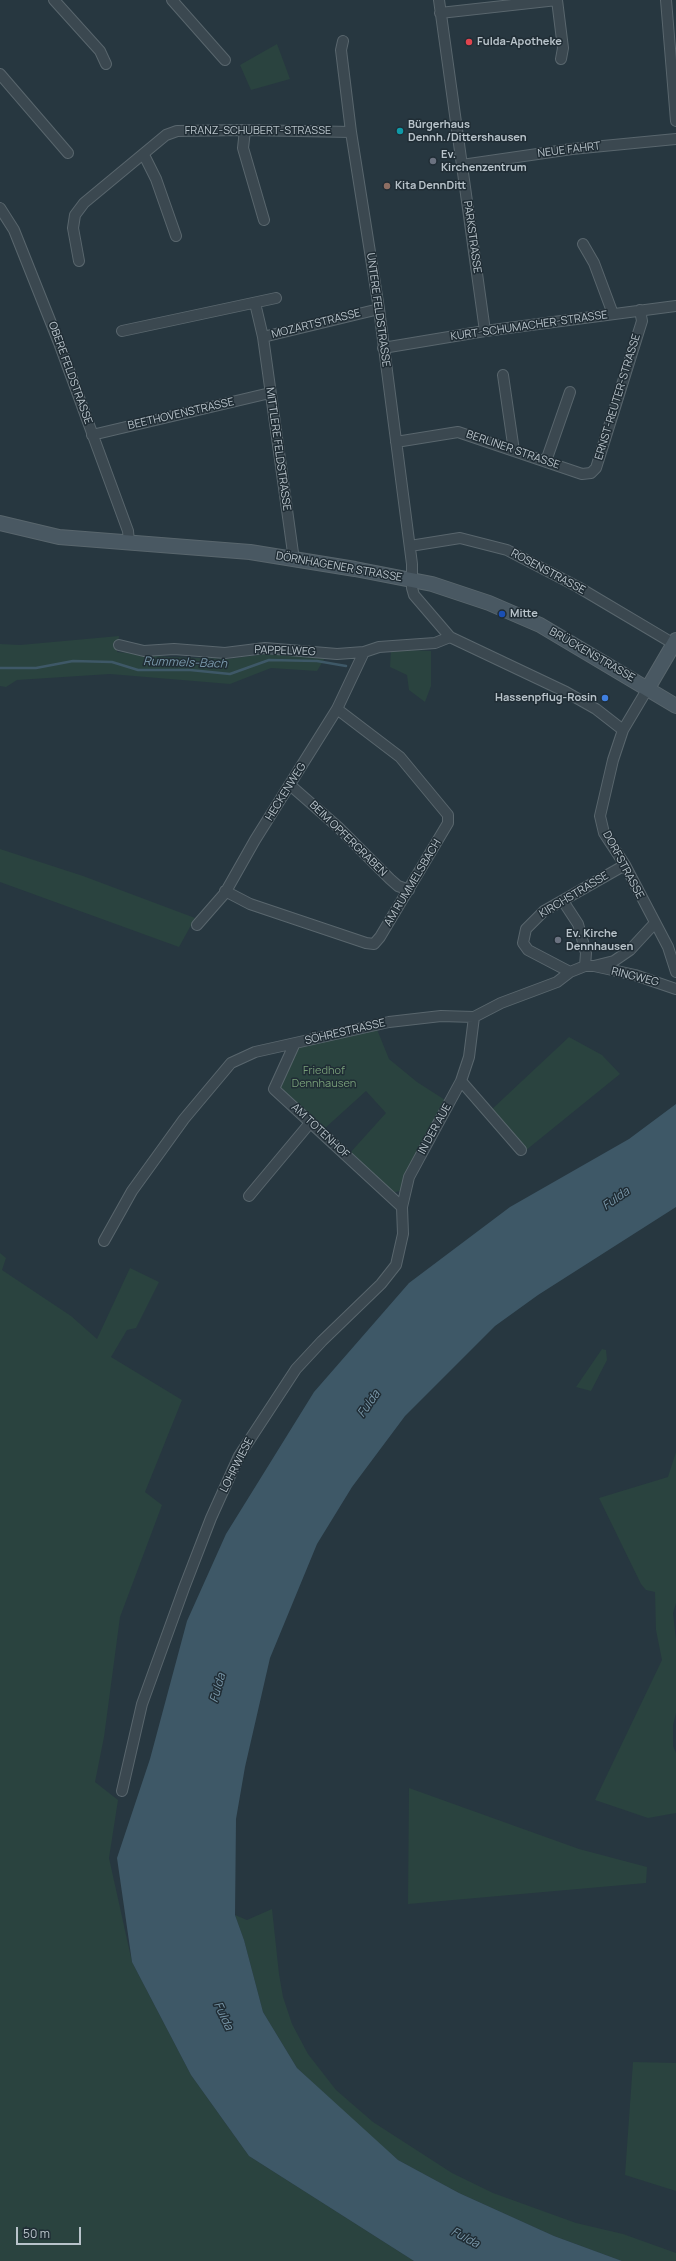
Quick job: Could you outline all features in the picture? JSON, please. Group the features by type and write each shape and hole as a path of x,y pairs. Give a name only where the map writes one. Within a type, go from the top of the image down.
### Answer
{"street":[{"path":"54,0 100,51 106,64"},
{"path":"172,0 225,60"},
{"name":"PARKSTRASSE","path":"439,0 485,331"},
{"path":"440,13 557,0 563,48 561,59"},
{"path":"666,0 676,121"},
{"name":"UNTERE FELDSTRASSE","path":"343,40 341,50 351,132 379,309 410,546 413,580"},
{"path":"0,74 68,152"},
{"path":"245,130 243,148 264,220"},
{"name":"FRANZ-SCHUBERT-STRASSE","path":"78,261 73,228 75,215 84,203 144,155 166,135 177,131 245,130 351,132"},
{"name":"NEUE FAHRT","path":"462,165 572,149 676,139"},
{"path":"144,155 156,179 176,236"},
{"name":"OBERE FELDSTRASSE","path":"0,208 14,230 35,281 128,531 129,542"},
{"path":"583,244 594,263 613,314"},
{"path":"122,331 276,298"},
{"name":"MOZARTSTRASSE","path":"255,303 263,337 379,309"},
{"name":"KURT-SCHUMACHER-STRASSE","path":"383,348 485,331 676,306"},
{"name":"ERNST-REUTER-STRASSE","path":"582,474 591,473 596,468 642,321 640,310"},
{"name":"MITTLERE FELDSTRASSE","path":"263,337 294,560"},
{"path":"503,375 514,451"},
{"path":"546,461 570,392"},
{"name":"BEETHOVENSTRASSE","path":"92,435 270,393"},
{"name":"BERLINER STRASSE","path":"396,442 458,432 582,474"},
{"name":"DÖRNHAGENER STRASSE","path":"0,523 59,537 250,552 413,580 412,588 414,595 450,637 470,648 566,692 596,709 623,730"},
{"name":"ROSENSTRASSE","path":"410,546 460,538 507,550 578,587 675,642"},
{"name":"BRÜCKENSTRASSE","path":"413,580 476,598 540,625 676,706"},
{"name":"PAPPELWEG","path":"119,645 144,651 174,649 225,653 265,648 336,654 364,652 379,647 435,643 450,637"},
{"path":"648,688 675,642"},
{"name":"HECKENWEG","path":"196,925 225,891 337,709 364,652"},
{"name":"DORFSTRASSE","path":"648,688 623,730 613,760 600,816 604,833 625,865 654,924 668,947 676,972"},
{"name":"AM RUMMELSBACH","path":"225,891 250,904 307,924 374,944 409,890 448,823 448,815 400,757 337,709"},
{"name":"BEIM OPFERGRABEN","path":"290,784 338,827 390,879 398,886 409,890"},
{"name":"KIRCHSTRASSE","path":"570,972 528,950 523,943 526,929 534,919 544,911 625,865"},
{"path":"563,901 578,924 589,966"},
{"name":"SÖHRESTRASSE","path":"104,1241 132,1191 184,1119 231,1063 255,1052 341,1032 414,1018 442,1016 474,1017 501,1003 557,982 570,972 589,966 614,961 630,950 654,924"},
{"name":"RINGWEG","path":"589,966 635,975 676,989"},
{"name":"IN DER AUE","path":"409,1177 461,1081 469,1057 474,1017"},
{"name":"AM TOTENHOF","path":"295,1043 274,1089 402,1207"},
{"path":"461,1081 521,1150"},
{"path":"249,1196 310,1123"},
{"name":"LOHRWIESE","path":"122,1791 142,1704 211,1518 239,1456 296,1369 322,1341 381,1284 396,1265 403,1234 402,1207 409,1177"}],"green space":[{"path":"277,44 290,79 251,90 240,65"},
{"path":"119,636 117,652 167,657 229,659 265,654 325,658 317,671 271,668 230,684 110,674 17,680 6,687 0,686 0,644 20,645"},
{"path":"391,649 431,651 431,686 425,702 409,690 407,675 390,667"},
{"path":"0,849 83,876 195,918 179,947 0,882"},
{"name":"Friedhof Dennhausen","path":"376,1027 389,1059 417,1082 445,1100 400,1191 392,1193 349,1154 386,1113 366,1091 324,1129 278,1086 296,1045"},
{"path":"569,1037 602,1055 620,1074 525,1151 490,1111"},
{"path":"0,1253 6,1258 2,1270 71,1316 97,1339 130,1268 159,1282 136,1328 127,1330 111,1357 182,1400 145,1492 162,1505 120,1617 104,1737 95,1782 118,1800 109,1858 132,1962 191,2075 249,2156 414,2261 0,2261"},
{"path":"602,1349 606,1350 607,1360 591,1391 576,1387"},
{"path":"676,1452 676,1603 673,1613 676,1640 676,1713 673,1725 673,1746 676,1753 676,1813 648,1818 595,1800 662,1660 656,1630 655,1592 646,1590 641,1584 599,1498 668,1477"},
{"path":"409,1788 579,1849 647,1867 646,1883 408,1904"},
{"path":"272,1909 283,1997 292,2024 308,2054 336,2090 373,2122 452,2173 493,2193 576,2223 623,2234 676,2253 676,2261 622,2261 554,2236 459,2193 398,2160 364,2131 297,2068 263,2012 244,1940 235,1915 247,1920"},
{"path":"633,2062 676,2063 676,2191 625,2175"}],"water":[{"name":"Fulda","path":"676,1104 676,1207 538,1295 495,1326 405,1416 352,1487 317,1544 270,1658 245,1767 236,1819 235,1915 244,1940 263,2012 297,2068 398,2160 459,2193 554,2236 622,2261 414,2261 249,2156 191,2075 132,1962 117,1858 150,1759 187,1621 226,1534 314,1392 409,1283 510,1207 629,1139"}],"waterway":[{"name":"Rummels-Bach","path":"0,668 36,668 73,661 112,662 138,670 190,670 230,674 269,660 317,661 346,666"}],"place":[{"name":"Fulda-Apotheke","path":"469,42"},
{"name":"Bürgerhaus Dennh./Dittershausen","path":"400,131"},
{"name":"Ev. Kirchenzentrum","path":"433,161"},
{"name":"Kita DennDitt","path":"387,186"},
{"name":"Mitte","path":"502,614"},
{"name":"Hassenpflug-Rosin","path":"605,698"},
{"name":"Ev. Kirche Dennhausen","path":"558,940"}]}
